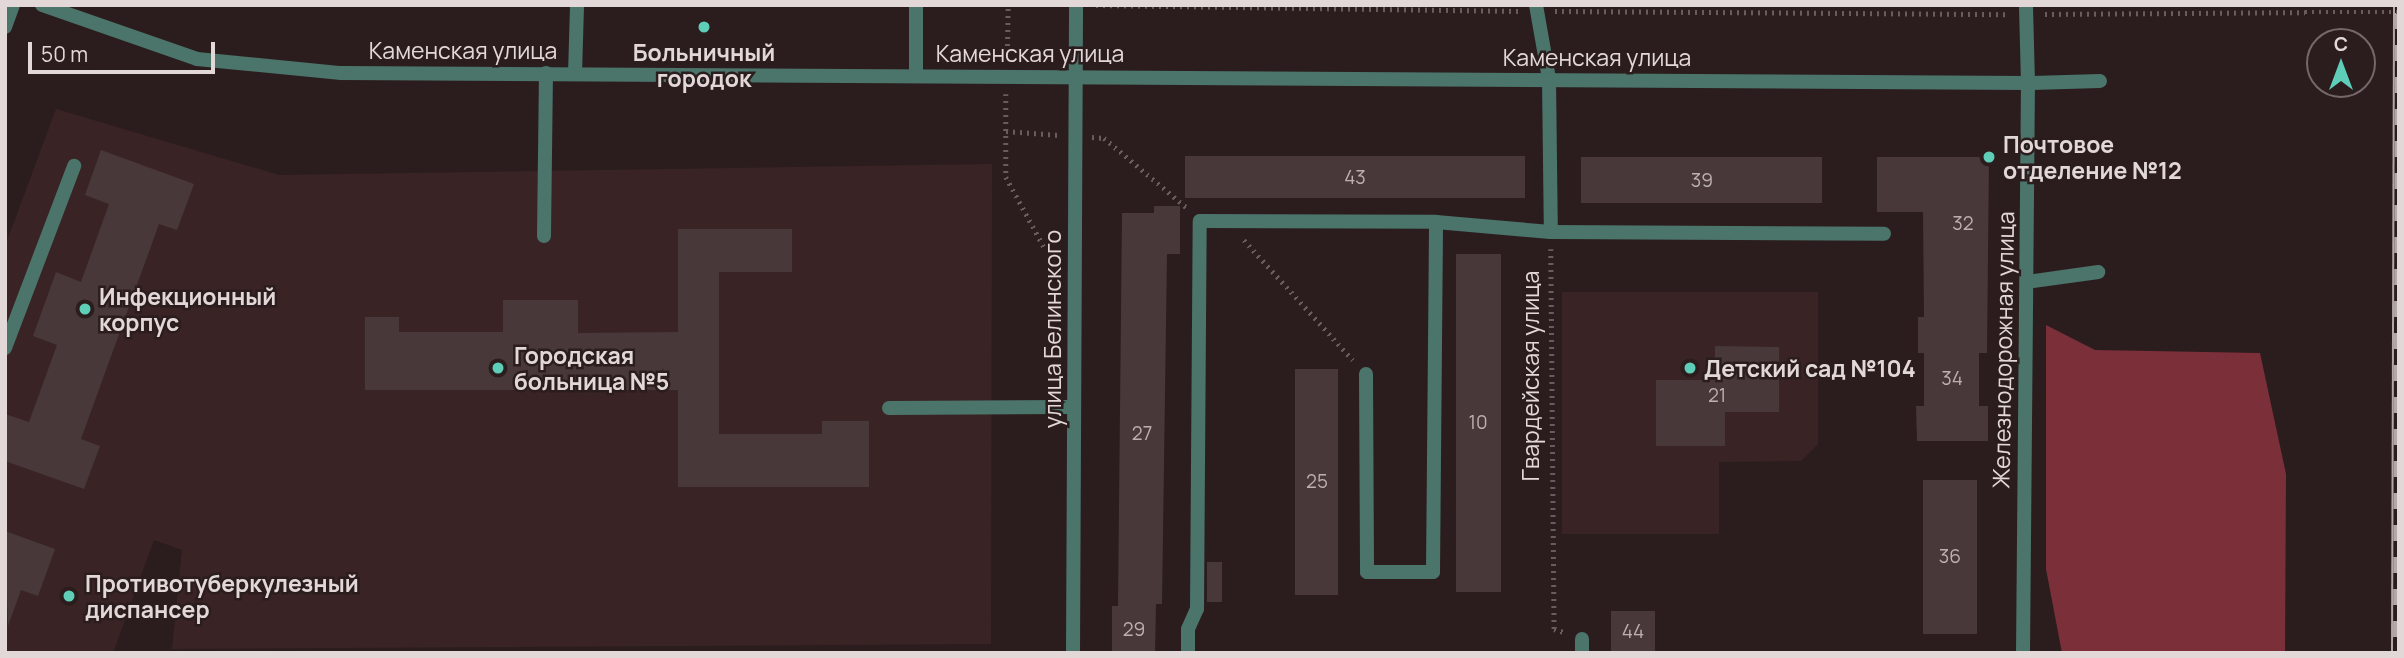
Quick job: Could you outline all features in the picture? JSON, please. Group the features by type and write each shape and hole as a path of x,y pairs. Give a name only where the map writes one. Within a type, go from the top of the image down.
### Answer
{"street":[{"path":"5,27 13,5"},
{"name":"Каменская улица","path":"42,5 197,59 341,73 2028,83 2100,81"},
{"path":"575,74 578,5"},
{"path":"916,5 916,75"},
{"name":"улица Белинского","path":"1073,653 1076,5"},
{"path":"1536,8 1549,79 1551,232"},
{"name":"Железнодорожная улица","path":"2023,653 2028,83 2026,10"},
{"path":"544,236 546,73"},
{"path":"5,348 74,166"},
{"path":"1188,653 1188,629 1197,609 1200,221 1436,222 1551,232 1884,234"},
{"path":"1366,374 1367,572 1433,572 1436,222"},
{"path":"2026,282 2098,272"},
{"path":"889,408 1074,407"}],"path":[{"path":"1008,5 1006,177 1044,247"},
{"path":"1096,5 2399,12"},
{"path":"1006,131 1104,138 1200,221"},
{"path":"1227,221 1366,374"},
{"name":"Гвардейская улица","path":"1551,232 1554,629 1582,646"}],"shaded area":[{"name":"Городская больница №5","path":"56,109 279,175 992,164 991,644 172,649 182,550 154,540 113,653 5,653 5,246"},
{"name":"Детский сад №104","path":"1562,292 1818,292 1818,444 1801,461 1719,462 1719,534 1562,534"},
{"path":"2046,325 2095,350 2260,353 2286,474 2285,653 2062,653 2046,569"}],"building":[{"name":"Инфекционный корпус","path":"101,150 194,184 177,230 159,224 81,439 100,446 84,489 5,461 5,414 29,422 57,345 33,336 56,272 81,282 109,204 85,195"},
{"path":"1185,156 1525,156 1525,198 1185,198"},
{"path":"1581,157 1822,157 1822,203 1581,203"},
{"path":"1877,157 1989,157 1987,353 1979,353 1979,406 1988,406 1988,441 1917,441 1916,406 1924,406 1924,353 1918,353 1918,317 1924,317 1923,212 1877,212"},
{"path":"1154,206 1180,206 1180,254 1167,254 1162,604 1156,604 1155,653 1112,653 1112,606 1118,606 1122,213 1154,213"},
{"path":"678,229 792,229 792,272 719,272 719,434 822,434 822,421 869,421 869,487 678,487 678,390 365,390 365,317 399,317 399,332 503,332 503,300 578,300 578,333 678,332"},
{"path":"1456,254 1501,254 1501,592 1456,592"},
{"path":"1715,346 1779,347 1779,412 1725,412 1725,446 1656,446 1656,380 1715,380"},
{"path":"1295,369 1338,369 1338,595 1295,595"},
{"path":"1923,480 1977,480 1977,634 1923,634"},
{"path":"5,531 55,549 38,596 21,590 8,626"},
{"path":"1207,562 1222,562 1222,602 1207,602"},
{"path":"1611,611 1655,611 1655,653 1611,653"}],"railway":[{"path":"2395,653 2397,5"}],"place":[{"name":"Больничный городок","path":"704,27"},
{"name":"Почтовое отделение №12","path":"1989,157"},
{"name":"Инфекционный корпус","path":"85,309"},
{"name":"Городская больница №5","path":"498,368"},
{"name":"Детский сад №104","path":"1690,368"},
{"name":"Противотуберкулезный диспансер","path":"69,596"}]}
